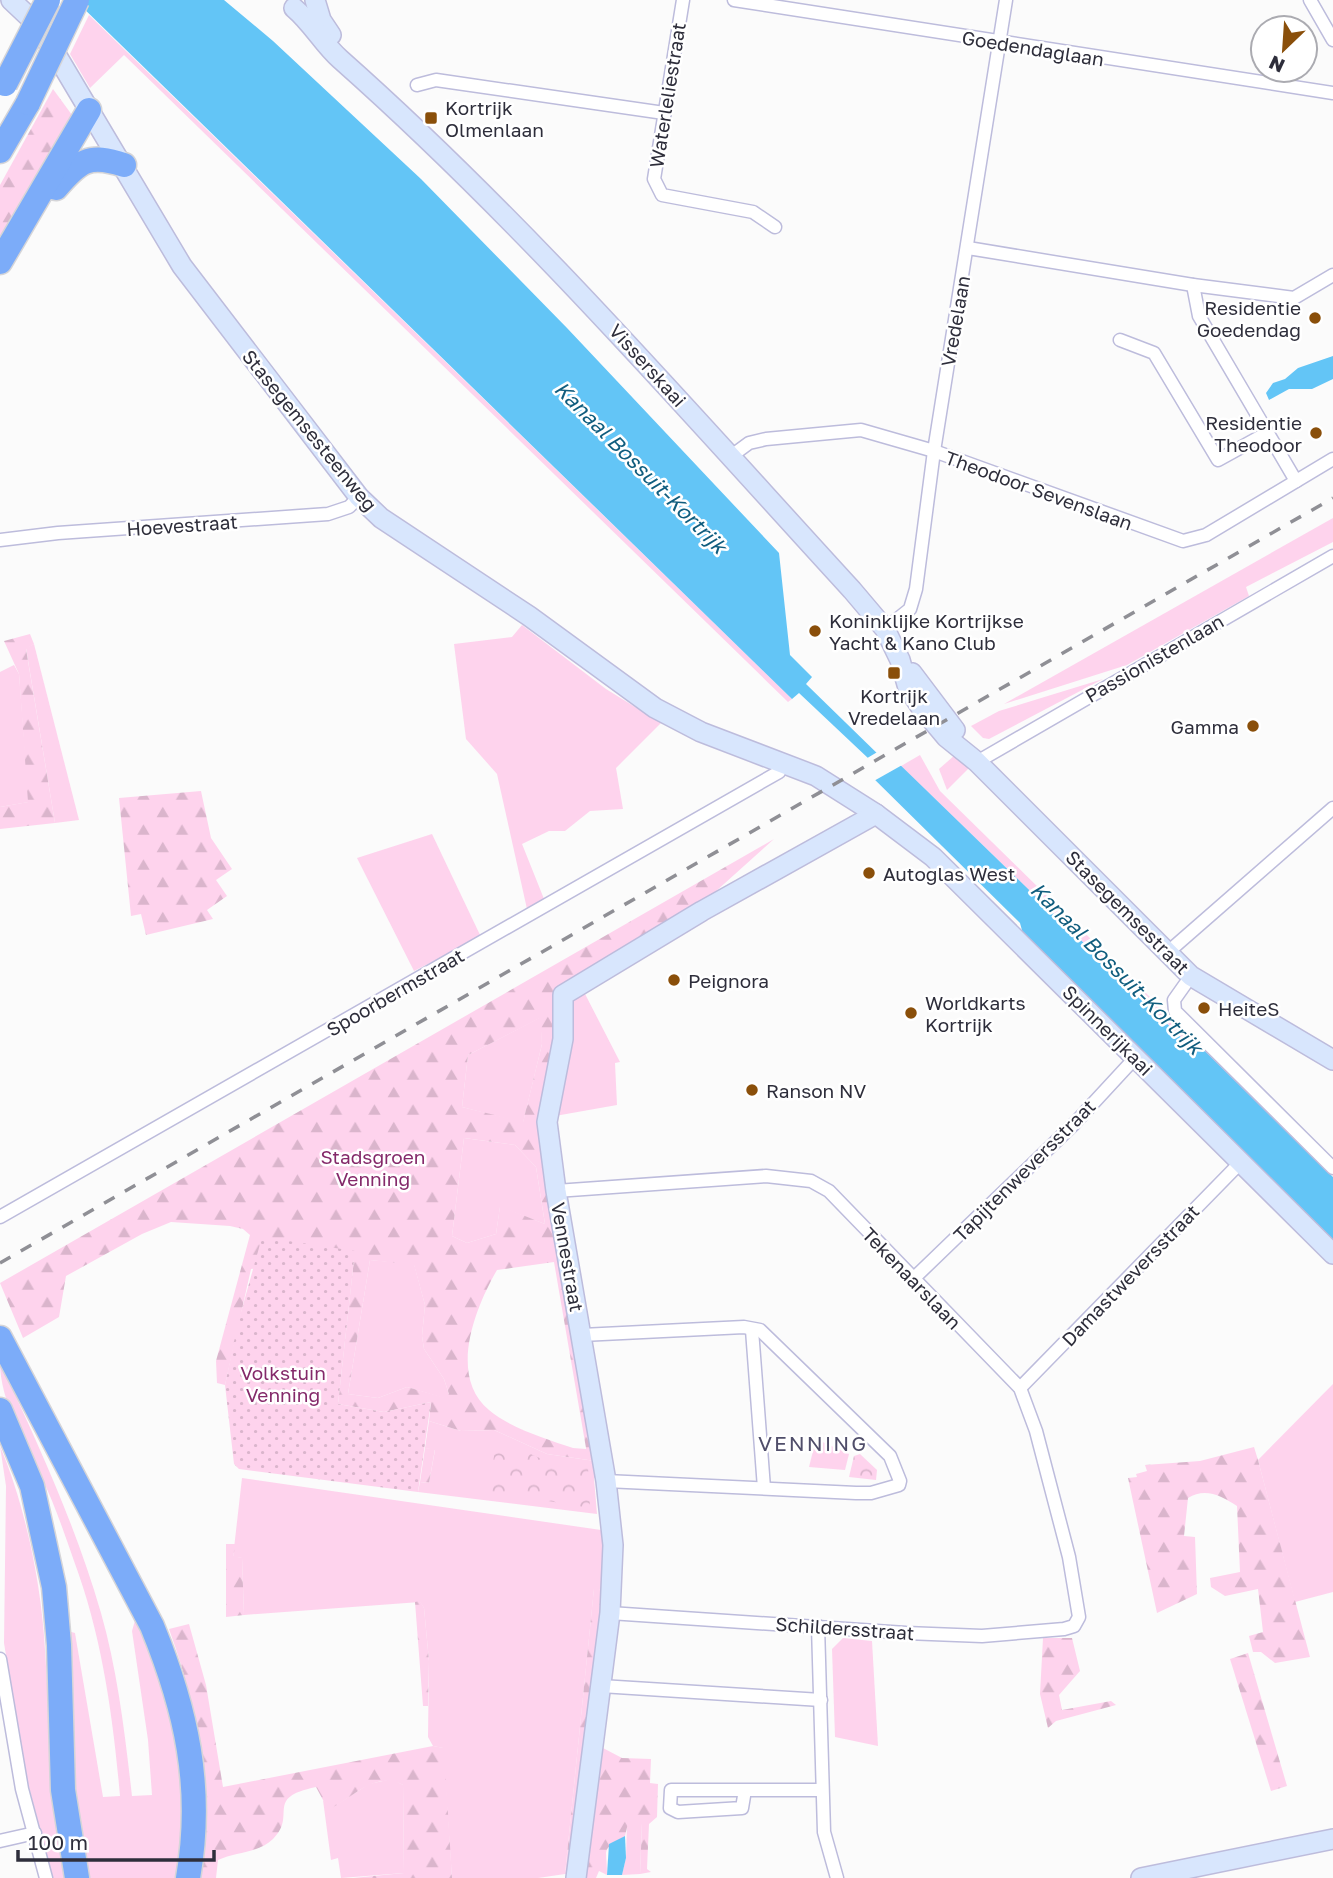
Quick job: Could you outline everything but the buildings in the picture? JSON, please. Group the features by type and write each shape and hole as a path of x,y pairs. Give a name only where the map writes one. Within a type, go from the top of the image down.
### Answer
{"highway":[{"path":"3,89 48,0"},
{"path":"0,151 28,103 77,0"},
{"path":"0,262 89,110"},
{"path":"14,241 75,165 101,157 124,165"},
{"path":"0,1338 134,1591 166,1660 188,1730 193,1773 193,1849 188,1878"},
{"path":"0,1410 32,1486 54,1587 59,1645 63,1790 77,1878"}],"street":[{"name":"Stasegemsesteenweg","path":"11,0 29,17 54,51 182,266 359,497 406,537 528,616 655,708 701,732 816,776 876,814"},
{"name":"Waterleliestraat","path":"683,0 654,178 662,195 753,212 775,226"},
{"name":"Goedendaglaan","path":"734,0 1333,93"},
{"name":"Vredelaan","path":"885,629 910,609 916,589 934,451 1006,0"},
{"path":"1310,0 1333,40"},
{"name":"Visserskaai","path":"299,2 329,48 374,87 566,276 885,629 900,660 908,688 919,705 946,737 977,762"},
{"path":"417,85 436,80 664,113"},
{"path":"968,247 1193,285 1294,298 1333,275"},
{"path":"1193,285 1199,316 1296,481"},
{"path":"1120,340 1154,353 1218,460 1266,433"},
{"name":"Theodoor Sevenslaan","path":"730,457 750,443 766,439 861,430 934,451 1183,541 1206,535 1333,459"},
{"name":"Hoevestraat","path":"0,540 58,533 328,514 349,507 359,497"},
{"name":"Passionistenlaan","path":"977,762 1333,556"},
{"name":"Spoorbermstraat","path":"0,1217 743,793 779,772 783,762"},
{"name":"Stasegemsestraat","path":"977,762 1191,976 1333,1060"},
{"path":"1167,953 1333,808"},
{"name":"Spinnerijkaai","path":"876,814 933,857 1333,1254"},
{"name":"Vennestraat","path":"576,1878 610,1612 613,1545 606,1481 556,1191 547,1122 563,1040 563,995 654,939 876,814"},
{"path":"1191,976 1173,1005 1177,1013 1333,1168"},
{"name":"Tapijtenweversstraat","path":"912,1280 1074,1124 1135,1058"},
{"name":"Damastweversstraat","path":"1020,1388 1241,1162"},
{"name":"Tekenaarslaan","path":"556,1191 766,1176 811,1181 829,1191 912,1280 1020,1388 1036,1431 1069,1557 1079,1604 1078,1622"},
{"path":"582,1335 744,1327 752,1331 760,1330 769,1335 890,1456 900,1474 900,1485 864,1493 606,1481"},
{"path":"752,1331 764,1488"},
{"name":"Schildersstraat","path":"610,1612 982,1636 1064,1629 1078,1622"},
{"path":"818,1626 824,1832 837,1878"},
{"path":"0,1659 22,1789 46,1878"},
{"path":"601,1686 821,1700"},
{"path":"745,1790 742,1808 678,1811 670,1808 671,1790 745,1790 821,1790"},
{"path":"0,1841 35,1833"},
{"path":"1141,1878 1333,1839"}],"green space":[{"path":"89,15 792,699 788,702 124,55 90,88 70,54"},
{"path":"53,89 72,115 0,249 0,185"},
{"path":"1333,518 1333,542 1246,587 1249,596 1127,665 1004,704"},
{"path":"522,625 606,689 661,723 616,768 623,809 590,811 565,831 549,831 522,844 544,899 527,909 497,774 466,739 454,644 512,637"},
{"path":"30,634 34,644 26,649 55,823 0,829 0,807 28,802 19,674 4,641"},
{"path":"34,644 79,820 55,823 26,648"},
{"path":"14,665 19,674 29,802 0,807 0,672"},
{"path":"1103,679 989,739 983,738 971,726 999,711"},
{"path":"920,755 940,791 1202,1048 1191,1047 901,766"},
{"path":"955,755 969,768 947,790 939,769"},
{"path":"201,791 211,838 232,869 216,880 227,896 207,910 213,919 146,935 141,914 131,916 119,798"},
{"path":"432,834 481,937 414,971 357,858"},
{"name":"Stadsgroen Venning","path":"774,839 695,910 561,986 558,1046 540,1129 541,1149 595,1461 547,1454 494,1430 461,1431 429,1421 431,1402 384,1412 338,1404 354,1259 251,1269 225,1385 217,1383 216,1361 250,1235 243,1229 171,1222 142,1234 66,1276 59,1317 23,1338 0,1283","holes":["540,1018 542,1044 523,1122 462,1107 468,1055","464,1138 515,1145 536,1167 545,1224 500,1206 496,1234 467,1243 452,1236","370,1260 414,1265 425,1305 422,1336 424,1349 444,1379 449,1394 446,1398 407,1387 378,1398 348,1394","554,1262 586,1449 573,1448 518,1428 489,1410 477,1396 470,1379 469,1342 481,1303 497,1270"]},
{"path":"583,990 620,1062 615,1063 617,1105 555,1116 571,998"},
{"path":"541,1017 542,1044 523,1123 462,1107 468,1055"},
{"path":"464,1138 515,1145 536,1167 545,1224 500,1207 496,1234 467,1243 452,1236"},
{"name":"Volkstuin Venning","path":"262,1237 355,1251 338,1404 384,1412 431,1402 418,1492 239,1469 234,1464 225,1385 238,1323"},
{"path":"370,1260 414,1264 425,1305 422,1336 424,1349 444,1379 449,1394 447,1399 407,1387 378,1398 348,1394"},
{"path":"0,1362 68,1517 101,1613 124,1727 132,1796 152,1795 148,1740 132,1631 136,1617 160,1684 176,1744 180,1775 181,1841 177,1878 86,1878 72,1781 68,1631 75,1633 103,1797 120,1796 105,1677 84,1589 63,1528 9,1406"},
{"path":"1333,1384 1333,1592 1295,1602 1258,1460"},
{"path":"429,1421 461,1431 494,1430 547,1454 595,1461 598,1478 594,1478 597,1514 418,1492 420,1482 429,1483 435,1450 425,1448"},
{"path":"497,1439 544,1460 588,1467 590,1508 488,1491"},
{"path":"816,1439 849,1454 845,1470 809,1467"},
{"path":"0,1446 24,1517 40,1596 53,1792 64,1878 53,1878 25,1772 4,1643 6,1486"},
{"path":"1254,1447 1310,1657 1275,1663 1261,1652 1253,1652 1249,1636 1263,1632 1258,1589 1225,1596 1211,1587 1210,1578 1240,1572 1237,1506 1213,1494 1201,1493 1188,1498 1184,1536 1195,1537 1197,1594 1157,1613 1128,1478 1137,1477 1136,1474 1147,1471 1145,1465 1200,1461"},
{"path":"425,1448 435,1449 429,1483 420,1482"},
{"path":"860,1454 877,1470 876,1480 849,1477 854,1456"},
{"path":"242,1478 608,1531 603,1590 594,1589 565,1874 538,1878 452,1878 443,1748 433,1746 428,1737 429,1661 424,1608 420,1602 244,1615 242,1558 233,1557"},
{"path":"226,1544 236,1544 233,1556 242,1558 244,1615 226,1617"},
{"path":"594,1588 603,1590 570,1874 565,1874"},
{"path":"420,1601 424,1608 429,1661 428,1706 423,1706 415,1602"},
{"path":"189,1624 206,1685 223,1787 433,1746 444,1748 452,1878 353,1878 404,1873 403,1785 384,1781 366,1786 332,1808 323,1800 316,1787 290,1796 284,1808 280,1830 273,1839 254,1850 218,1860 216,1878 200,1878 205,1814 201,1752 188,1690 169,1629"},
{"path":"843,1638 872,1641 878,1746 835,1737 832,1649"},
{"path":"1043,1638 1072,1638 1080,1671 1059,1695 1062,1710 1111,1701 1116,1705 1056,1721 1048,1728 1040,1694"},
{"path":"1248,1653 1287,1786 1271,1791 1230,1659"},
{"path":"603,1748 622,1758 651,1759 650,1783 658,1784 657,1817 649,1824 647,1869 651,1872 640,1874 642,1824 628,1823 625,1836 608,1848 607,1875 599,1871 596,1878 584,1878"},
{"path":"392,1779 403,1785 404,1873 341,1878 338,1858 331,1860 323,1800 333,1807 369,1784"},
{"path":"627,1823 642,1823 640,1874 622,1875 626,1858"}],"water":[{"name":"Kanaal Bossuit-Kortrijk","path":"75,0 224,0 273,41 421,179 567,328 779,553 790,655 812,677 806,684 884,760 891,756 1191,1047 1202,1048 1333,1177 1333,1242 1023,934 1020,923 866,771 874,766 869,759 799,693 792,699"},
{"path":"1333,356 1333,379 1312,389 1289,389 1269,400 1266,393 1273,383 1285,379 1298,368"},
{"path":"625,1836 626,1858 622,1875 607,1875 609,1844"}],"pier":[{"path":"879,751 885,756 893,753 904,764 872,782 862,772 869,765 864,760"}],"railway":[{"path":"0,1263 1333,498"}],"place":[{"name":"Kortrijk Olmenlaan","path":"431,118"},
{"name":"Residentie Goedendag","path":"1315,318"},
{"name":"Residentie Theodoor","path":"1316,433"},
{"name":"Koninklijke Kortrijkse Yacht & Kano Club","path":"815,631"},
{"name":"Kortrijk Vredelaan","path":"894,673"},
{"name":"Gamma","path":"1253,726"},
{"name":"Autoglas West","path":"869,873"},
{"name":"Peignora","path":"674,980"},
{"name":"HeiteS","path":"1204,1008"},
{"name":"Worldkarts Kortrijk","path":"911,1013"},
{"name":"Ranson NV","path":"752,1090"}],"district":[{"name":"VENNING","path":"813,1443"}]}
